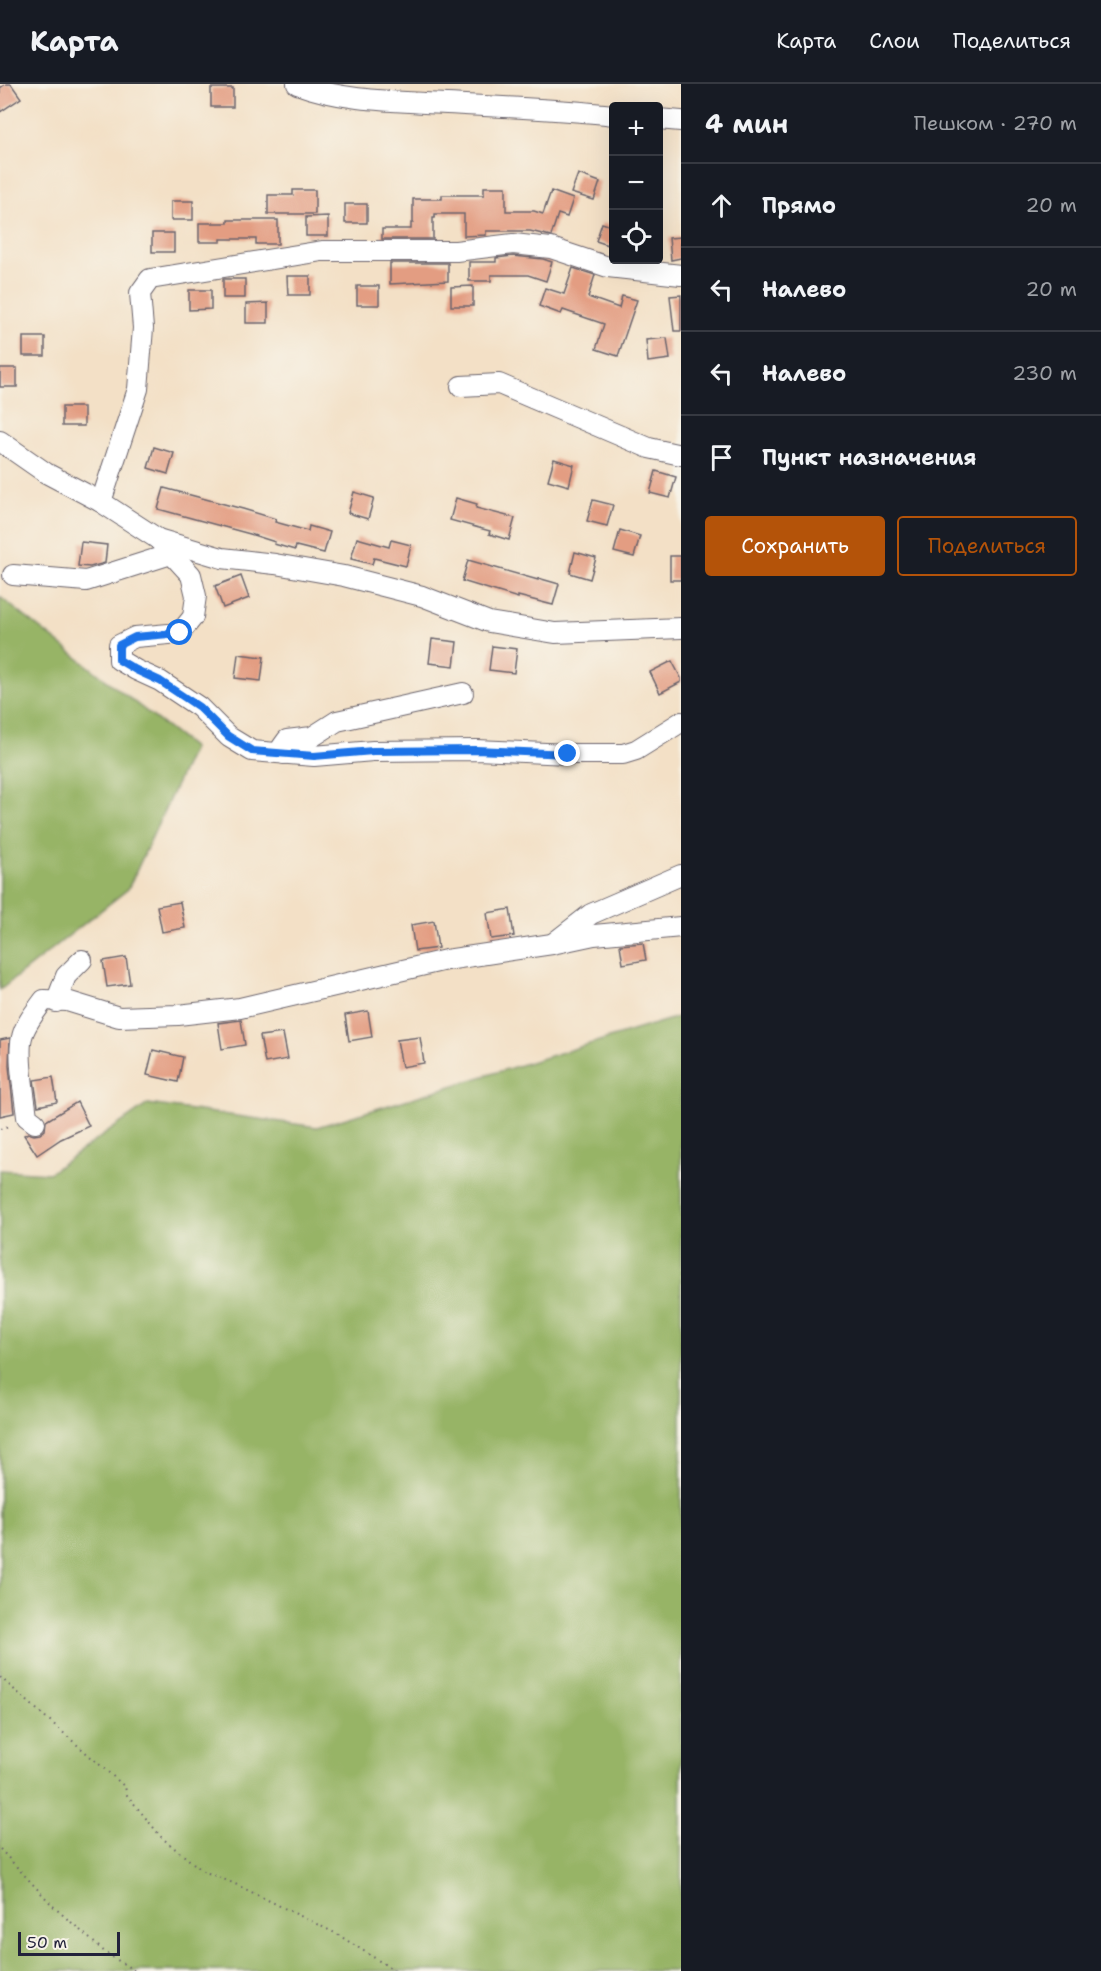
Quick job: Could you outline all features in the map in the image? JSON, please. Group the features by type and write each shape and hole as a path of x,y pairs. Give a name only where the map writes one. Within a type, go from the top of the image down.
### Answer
{"street":[{"path":"297,84 354,98 557,109 609,114"},
{"path":"663,119 681,121"},
{"path":"101,502 138,389 143,328 140,293 150,279 322,251 456,251 513,244 551,248 608,267 681,275"},
{"path":"461,386 498,384 649,448 681,455"},
{"path":"0,441 46,473 101,502 158,539 191,574 196,596 193,618 180,633 135,637 119,645 119,660 160,681 199,707 228,736 252,751 314,756 373,751 476,750 623,754 636,750 681,722"},
{"path":"158,539 222,558 275,564 344,576 422,596 489,622 555,633 681,628"},
{"path":"13,575 86,581 171,554"},
{"path":"284,754 282,747 287,740 312,737 338,721 463,693"},
{"path":"552,944 591,914 681,874"},
{"path":"35,1123 27,1117 21,1061 22,1037 44,1000 67,1001 119,1017 178,1015 240,1008 446,960 604,934 678,933"},
{"path":"56,1002 66,976 82,960"}],"path":[{"path":"0,1677 124,1787 127,1795 162,1838 203,1871 233,1883 337,1934 395,1971"},
{"path":"0,1849 55,1908 106,1953 135,1971"}],"green space":[{"path":"0,597 193,748 128,889 0,990"},
{"path":"681,1016 681,1971 0,1971 0,1170 49,1173 148,1104 317,1127"}],"building":[{"path":"11,84 21,98 0,112 0,88"},
{"path":"211,88 233,88 233,107 211,107"},
{"path":"578,174 600,182 594,200 571,193"},
{"path":"484,187 506,187 506,211 534,211 543,214 551,191 573,199 567,217 558,214 551,236 530,231 486,231 486,235 464,236 464,214 435,214 433,239 382,239 382,229 411,229 413,199 442,199 442,195 484,195"},
{"path":"293,190 315,190 315,214 268,214 268,195 293,195"},
{"path":"171,201 193,201 193,220 171,220"},
{"path":"345,204 367,204 367,223 345,223"},
{"path":"328,216 328,236 306,236 306,217"},
{"path":"228,220 278,220 278,244 256,244 256,239 221,239 221,242 199,242 199,223 228,223"},
{"path":"602,223 609,225 609,245 596,241"},
{"path":"152,233 174,233 174,252 152,252"},
{"path":"681,237 681,258 671,260 669,238"},
{"path":"513,256 552,262 546,281 528,275 491,275 491,281 469,281 469,262 496,262 496,258"},
{"path":"390,263 448,263 448,281 390,284"},
{"path":"573,268 595,275 588,297 619,308 622,296 637,300 618,356 596,349 604,324 563,310 561,314 539,306 545,288 564,294"},
{"path":"287,276 310,276 310,295 288,295"},
{"path":"223,279 245,279 245,298 223,298"},
{"path":"357,286 379,286 379,305 357,305"},
{"path":"473,286 473,306 451,306 451,287"},
{"path":"189,290 211,290 211,309 189,310"},
{"path":"681,295 681,331 674,331 670,296"},
{"path":"268,303 268,323 246,323 246,304"},
{"path":"23,337 45,337 45,356 23,356"},
{"path":"667,338 670,359 648,362 646,340"},
{"path":"0,368 17,368 17,387 0,387"},
{"path":"62,407 84,407 84,426 62,426"},
{"path":"154,447 174,453 168,474 148,468"},
{"path":"554,459 574,465 569,486 548,480"},
{"path":"656,471 676,477 670,498 650,493"},
{"path":"164,488 243,509 276,519 275,522 308,531 309,526 330,532 324,553 296,546 295,550 250,534 158,509"},
{"path":"354,492 374,498 368,519 348,513"},
{"path":"456,498 477,504 476,508 515,518 509,540 489,534 490,531 450,520"},
{"path":"593,500 613,505 607,526 587,521"},
{"path":"620,530 640,536 634,557 614,552"},
{"path":"357,538 389,547 391,540 411,545 406,566 374,558 372,564 351,559"},
{"path":"81,542 107,545 105,563 90,567 78,566"},
{"path":"575,552 596,558 590,579 570,573"},
{"path":"670,556 681,556 681,580 670,580"},
{"path":"468,560 559,584 553,605 518,596 518,598 462,581"},
{"path":"241,576 249,598 223,608 215,586"},
{"path":"432,639 457,642 454,666 429,663"},
{"path":"492,646 517,649 514,673 489,670"},
{"path":"238,654 264,657 261,681 235,678"},
{"path":"672,661 681,682 660,693 650,672"},
{"path":"180,902 185,928 162,932 157,906"},
{"path":"510,909 514,936 491,939 487,913"},
{"path":"434,921 438,948 415,951 411,925"},
{"path":"643,943 646,960 623,964 620,945"},
{"path":"126,957 130,984 107,987 103,961"},
{"path":"368,1011 372,1037 349,1041 345,1015"},
{"path":"241,1020 245,1045 222,1049 218,1023"},
{"path":"283,1033 288,1059 265,1063 260,1036"},
{"path":"420,1037 424,1063 402,1067 397,1040"},
{"path":"10,1038 9,1066 14,1113 0,1116 0,1040"},
{"path":"153,1050 183,1057 178,1082 147,1075"},
{"path":"53,1077 57,1102 38,1106 34,1080"},
{"path":"77,1102 89,1126 61,1139 37,1155 24,1135 40,1134 45,1130 46,1121"}],"route":[{"path":"180,633 135,637 119,645 119,660 160,681 199,707 228,736 252,751 314,756 373,751 476,750 568,754"}]}
